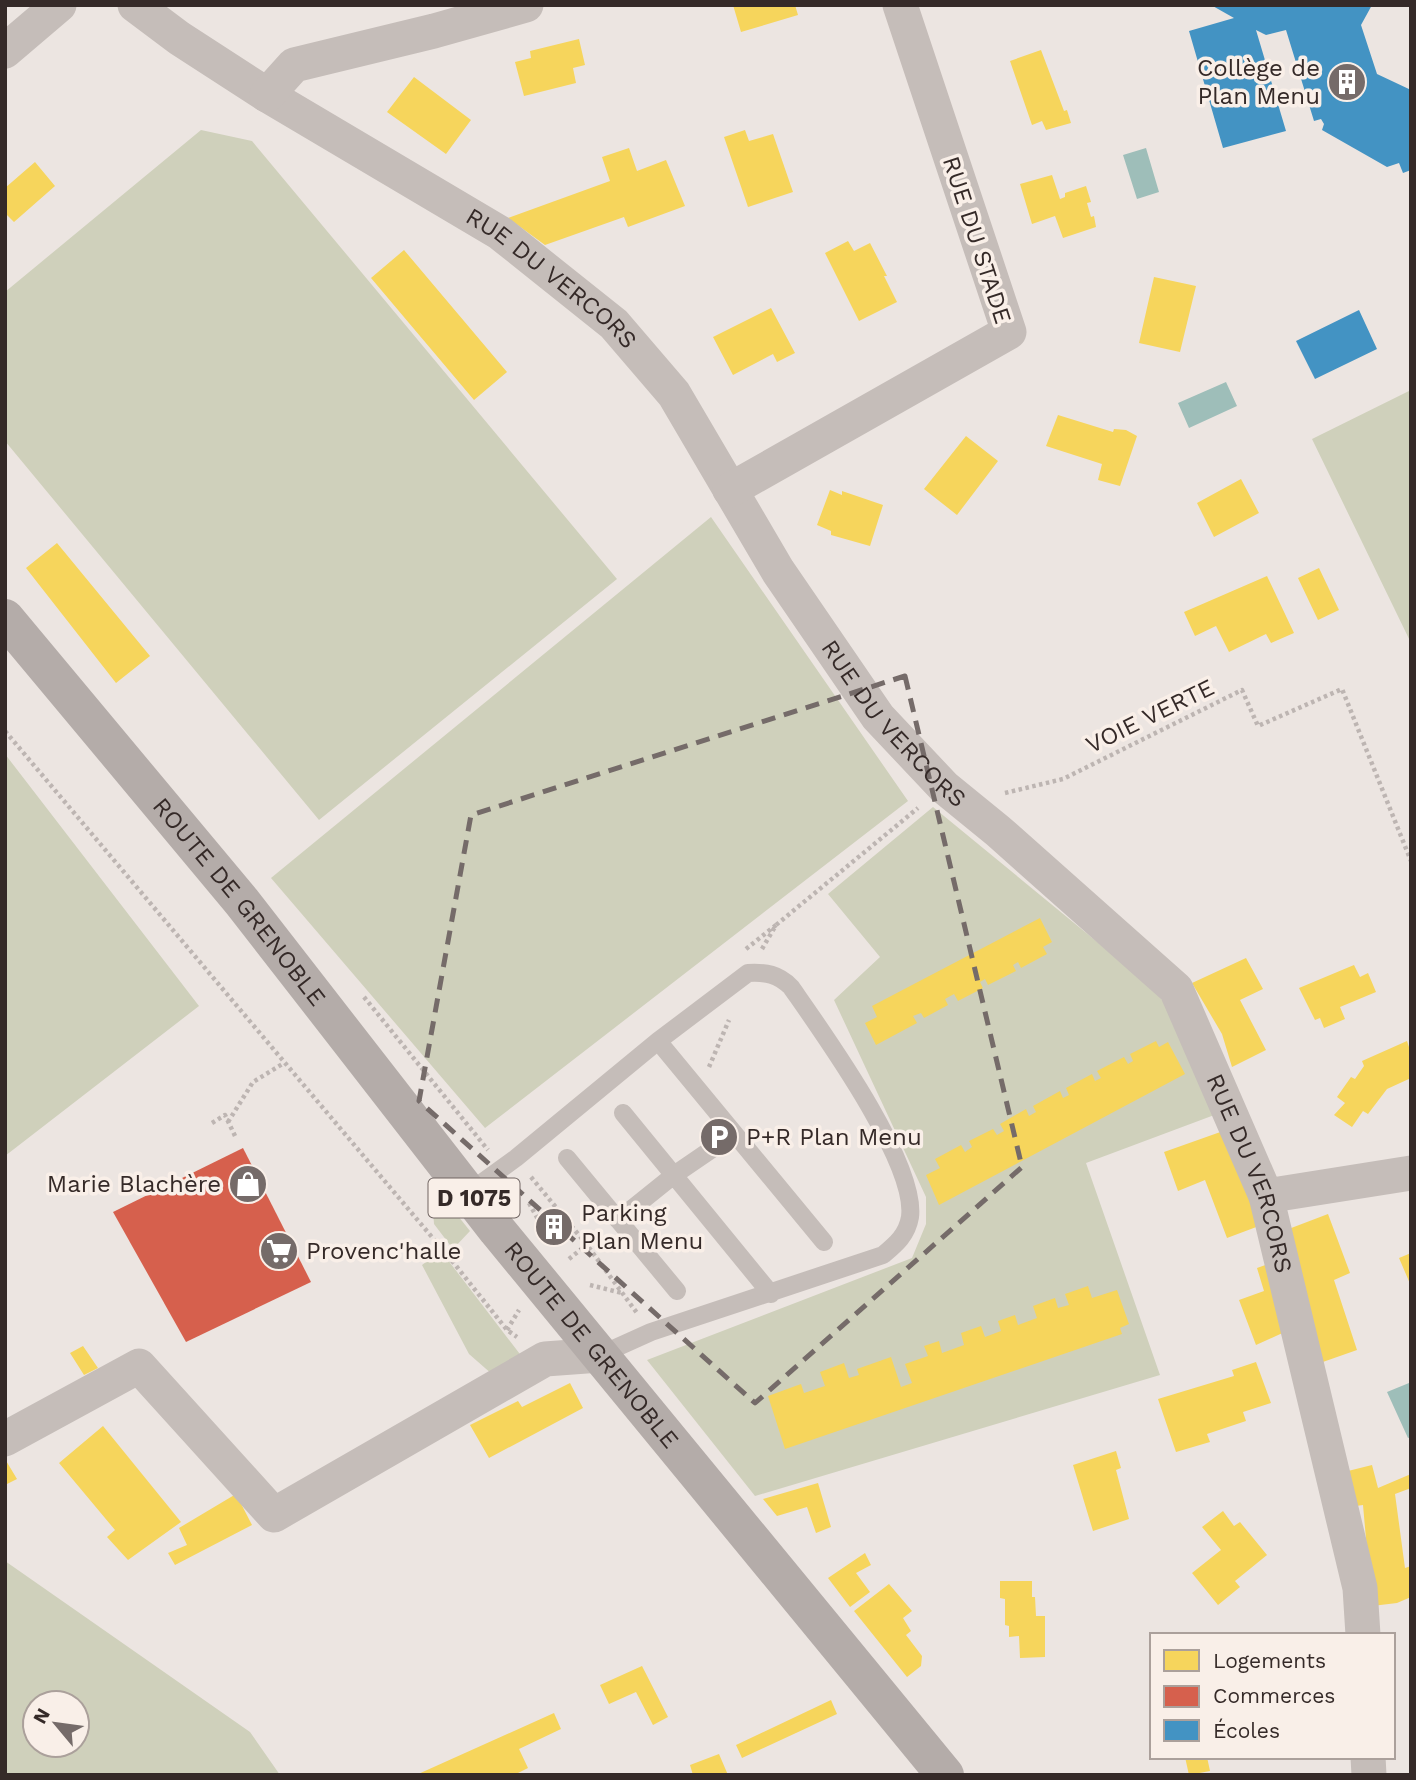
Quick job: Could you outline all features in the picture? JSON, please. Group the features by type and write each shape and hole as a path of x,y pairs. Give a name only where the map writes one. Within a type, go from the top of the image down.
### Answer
{"main road":[{"name":"ROUTE DE GRENOBLE","path":"15,637 242,902 497,1230 945,1775"}],"street":[{"path":"5,51 59,5"},
{"name":"RUE DU VERCORS","path":"135,5 179,38 267,94 500,233 614,324 674,394 778,570 878,717 944,787 1176,989 1266,1196 1360,1588 1363,1633"},
{"path":"267,94 294,65 434,31 526,5"},
{"name":"RUE DU STADE","path":"730,490 1009,332 900,5"},
{"path":"1266,1196 1411,1173"},
{"path":"5,1438 139,1366 274,1515 545,1359 600,1355"}],"lane":[{"path":"469,1192 516,1158 658,1041 748,973 765,972 783,979 791,986 837,1054 888,1140 907,1182 910,1216 903,1237 883,1255 651,1332 600,1355"},
{"path":"658,1041 824,1242"},
{"path":"623,1113 771,1294"},
{"path":"618,1220 674,1175 734,1134"},
{"path":"567,1158 677,1291"}],"path":[{"name":"VOIE VERTE","path":"975,812 994,796 1063,779 1242,690 1258,726 1342,689 1411,861"},
{"path":"5,731 445,1252 507,1330 545,1359"},
{"path":"743,951 944,787"},
{"path":"698,1090 748,973 776,926"},
{"path":"363,995 488,1150 495,1145"},
{"path":"229,1122 253,1082 284,1063"},
{"path":"212,1123 225,1115 236,1138"},
{"path":"516,1158 587,1245 651,1332"},
{"path":"529,1203 540,1224"},
{"path":"569,1259 618,1220"},
{"path":"590,1284 622,1294"},
{"path":"507,1330 519,1309"}],"highlighted area":[{"path":"905,676 1022,1167 755,1403 419,1101 471,815"}],"green space":[{"path":"201,130 252,141 617,579 319,820 5,441 5,292"},
{"path":"1411,390 1411,643 1312,439"},
{"path":"711,517 908,801 485,1128 271,878"},
{"path":"5,754 199,1006 5,1156"},
{"path":"933,807 1152,987 1173,1014 1217,1114 1086,1163 1160,1375 755,1496 647,1360 912,1258 926,1224 926,1197 834,1000 880,957 828,894"},
{"path":"431,1182 470,1231 453,1249 434,1224"},
{"path":"441,1251 529,1366 501,1382 469,1354 422,1265"},
{"path":"5,1561 250,1732 280,1775 5,1775"}],"water":[{"path":"1146,148 1159,192 1137,199 1123,155"},
{"path":"1226,382 1237,406 1189,428 1178,403"},
{"path":"1409,1383 1411,1437 1408,1438 1387,1392"}],"building: Logements":[{"path":"733,5 795,5 798,15 741,32"},
{"path":"579,39 585,65 573,68 576,83 524,96 515,62 531,58 530,51"},
{"path":"1041,50 1071,123 1046,130 1042,121 1032,125 1010,61"},
{"path":"414,77 471,120 446,154 387,112"},
{"path":"745,130 749,141 773,134 793,192 748,207 724,137"},
{"path":"629,148 637,171 666,160 685,206 628,227 624,217 545,245 508,218 610,181 602,157"},
{"path":"35,162 55,186 14,222 5,213 5,188"},
{"path":"1052,175 1060,199 1065,197 1065,193 1086,186 1091,202 1087,203 1096,227 1063,238 1055,216 1032,224 1020,184"},
{"path":"848,241 854,251 870,243 897,302 859,321 825,253"},
{"path":"404,250 507,372 474,400 371,278"},
{"path":"1154,277 1196,286 1180,352 1139,343"},
{"path":"771,308 795,353 777,362 773,354 733,375 713,337"},
{"path":"1058,415 1113,432 1114,429 1126,430 1137,436 1120,486 1098,480 1102,464 1046,446"},
{"path":"966,436 998,461 957,515 924,489"},
{"path":"1241,479 1259,513 1214,537 1197,503"},
{"path":"830,490 842,495 842,491 883,505 870,546 831,535 831,531 817,525"},
{"path":"57,543 150,656 116,683 26,568"},
{"path":"1319,568 1339,610 1318,620 1298,578"},
{"path":"1267,576 1294,633 1271,643 1266,634 1229,652 1216,626 1195,636 1184,612"},
{"path":"1040,918 1052,942 1043,947 1047,954 1021,968 1018,962 1013,965 1016,971 988,985 985,979 980,982 983,988 958,1001 954,994 945,999 948,1005 924,1018 921,1013 913,1016 917,1023 876,1045 865,1023 877,1017 872,1006"},
{"path":"1246,958 1263,989 1240,1000 1266,1050 1232,1067 1222,1034 1192,983"},
{"path":"1354,965 1360,977 1368,973 1376,992 1340,1007 1345,1019 1324,1028 1320,1018 1315,1020 1299,988"},
{"path":"1156,1041 1159,1047 1168,1042 1185,1074 939,1205 926,1175 940,1168 935,1159 961,1145 965,1152 972,1147 969,1141 993,1129 997,1135 1004,1131 1000,1124 1026,1109 1029,1116 1036,1112 1033,1106 1060,1091 1063,1098 1069,1095 1066,1088 1092,1074 1095,1081 1101,1078 1097,1071 1124,1057 1128,1064 1133,1061 1130,1054"},
{"path":"1407,1041 1411,1053 1411,1078 1387,1089 1368,1114 1363,1111 1352,1127 1334,1115 1345,1103 1337,1097 1351,1077 1355,1079 1364,1066 1362,1061"},
{"path":"1226,1130 1259,1226 1227,1238 1205,1180 1178,1191 1164,1152"},
{"path":"1328,1214 1350,1273 1334,1280 1357,1350 1320,1363 1286,1230"},
{"path":"1411,1253 1411,1286 1399,1258"},
{"path":"1271,1263 1289,1330 1256,1345 1239,1300 1264,1291 1257,1268"},
{"path":"1088,1286 1092,1298 1117,1290 1129,1324 1120,1328 1122,1334 785,1449 768,1396 801,1384 804,1393 825,1386 820,1372 844,1363 849,1378 859,1375 857,1369 891,1357 901,1387 912,1383 905,1364 928,1356 924,1346 939,1341 942,1353 964,1345 961,1333 981,1326 985,1337 1001,1331 998,1321 1015,1315 1018,1325 1037,1318 1033,1306 1055,1298 1058,1308 1069,1305 1065,1294"},
{"path":"83,1346 98,1368 84,1375 70,1353"},
{"path":"1256,1362 1271,1403 1243,1412 1246,1421 1207,1434 1210,1442 1176,1452 1158,1399 1234,1376 1232,1370"},
{"path":"570,1383 583,1408 489,1458 470,1425 518,1401 522,1407"},
{"path":"103,1426 181,1522 128,1560 107,1537 115,1530 59,1463"},
{"path":"1116,1451 1121,1468 1116,1470 1129,1519 1093,1531 1073,1465"},
{"path":"5,1459 17,1479 7,1484 5,1482"},
{"path":"1372,1465 1378,1488 1411,1474 1411,1488 1395,1494 1405,1568 1411,1566 1411,1597 1397,1603 1372,1606 1363,1505 1356,1506 1348,1471"},
{"path":"818,1483 831,1527 816,1533 807,1507 777,1516 763,1499"},
{"path":"236,1494 252,1525 175,1565 168,1553 187,1545 179,1528"},
{"path":"1223,1511 1234,1526 1240,1522 1267,1555 1235,1581 1240,1587 1218,1605 1192,1573 1221,1550 1202,1527"},
{"path":"865,1553 871,1565 856,1573 870,1592 850,1607 828,1578"},
{"path":"1000,1581 1032,1581 1036,1616 1045,1616 1045,1657 1020,1658 1019,1636 1009,1637 1009,1626 1005,1625 1005,1599 1000,1598"},
{"path":"889,1584 912,1611 903,1618 911,1631 906,1635 922,1656 921,1666 907,1677 854,1611"},
{"path":"642,1666 668,1717 653,1725 636,1692 609,1704 600,1685"},
{"path":"831,1700 837,1714 742,1758 736,1745"},
{"path":"554,1713 561,1729 519,1749 528,1768 514,1775 416,1775"},
{"path":"719,1754 728,1775 693,1775 690,1765"},
{"path":"1185,1759 1207,1759 1210,1771 1189,1775"}],"building: Commerces":[{"path":"243,1148 311,1282 186,1342 113,1212"}],"building: Écoles":[{"name":"Collège de Plan Menu","path":"1211,5 1372,5 1361,25 1377,74 1411,90 1411,170 1403,173 1399,163 1387,167 1322,130 1324,124 1321,119 1314,121 1286,30 1266,35 1256,30 1286,131 1223,148 1189,31 1234,18"},
{"path":"1359,310 1377,349 1315,379 1296,341"}],"place":[{"name":"Collège de Plan Menu","path":"1347,82"},
{"name":"P+R Plan Menu","path":"719,1137"},
{"name":"Marie Blachère","path":"248,1184"},
{"name":"Parking Plan Menu","path":"554,1227"},
{"name":"Provenc'halle","path":"279,1251"}]}
